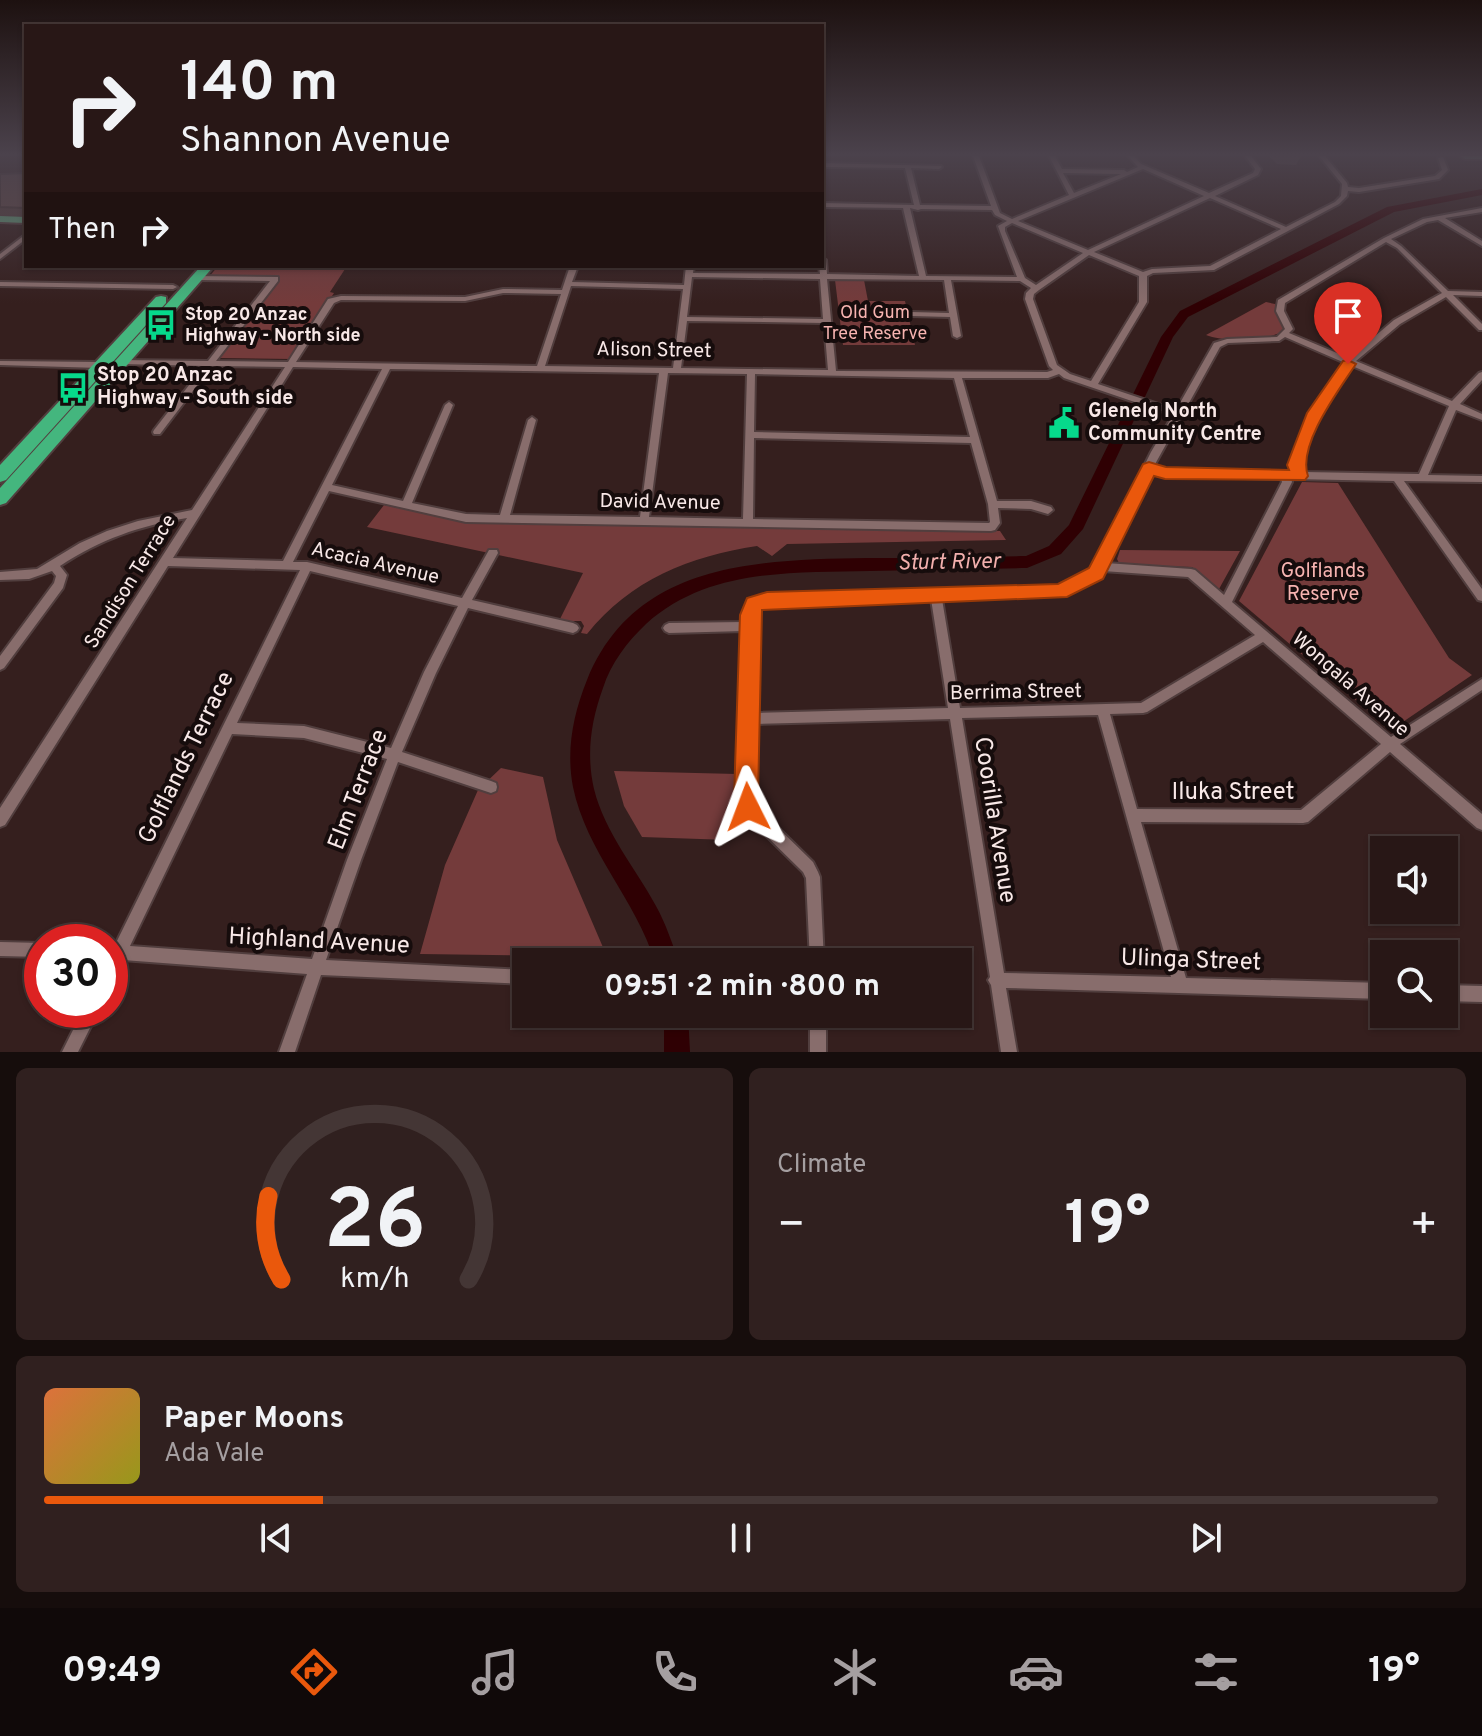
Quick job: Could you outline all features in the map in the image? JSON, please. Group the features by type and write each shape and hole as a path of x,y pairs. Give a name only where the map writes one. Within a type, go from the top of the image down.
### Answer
{"highway":[{"path":"0,499 100,365 142,325 173,287 200,270"},
{"path":"0,476 6,462 63,413 86,401 121,362 142,325 164,313 200,270"}],"main road":[{"path":"0,222 24,222"}],"street":[{"path":"826,205 994,208"},
{"path":"993,205 997,214 1012,221 1143,275 1166,270 1204,270 1333,205"},
{"path":"1022,279 1001,226 1050,205"},
{"path":"1059,371 1053,366 1029,299 1030,293 1089,252 1194,205"},
{"path":"1231,205 1286,229"},
{"path":"906,207 923,277"},
{"path":"816,948 813,877 808,867 753,813 746,798 751,608 759,601 767,600 1060,591 1096,574 1149,468 1217,345 1227,341 1276,340 1286,335 1289,329 1280,311 1281,302 1386,239 1425,220 1482,210"},
{"path":"1439,217 1482,244"},
{"path":"0,257 24,238"},
{"path":"1386,239 1399,247 1482,328"},
{"path":"541,366 573,268"},
{"path":"823,268 832,373"},
{"path":"157,432 275,279 200,270"},
{"path":"677,369 689,270 1022,279 1036,288"},
{"path":"1093,385 1143,302 1143,275"},
{"path":"947,278 957,336"},
{"path":"0,284 173,287"},
{"path":"567,288 687,287"},
{"name":"Sandison Terrace","path":"0,820 334,300 465,299 503,291 567,288"},
{"path":"1299,476 1296,465 1315,413 1350,362 1397,322 1448,293 1482,294"},
{"path":"911,314 953,315"},
{"path":"683,319 827,321"},
{"path":"1286,335 1482,417"},
{"name":"Alison Street","path":"121,362 541,366 957,375 1048,375 1059,371 1178,414"},
{"path":"0,363 100,365"},
{"path":"287,564 388,365"},
{"path":"644,521 664,370"},
{"path":"748,522 751,372"},
{"path":"957,375 993,504 1031,505 1048,510"},
{"path":"1422,478 1454,405 1482,375"},
{"path":"406,505 449,405"},
{"path":"504,518 532,420"},
{"path":"749,435 974,440"},
{"path":"1149,468 1165,473 1482,479"},
{"path":"1226,602 1287,482 1285,476"},
{"path":"1397,478 1482,597"},
{"name":"David Avenue","path":"325,487 466,518 985,528 995,523 993,504"},
{"path":"0,576 40,575 84,546 121,530 196,513"},
{"name":"Elm Terrace","path":"287,1052 395,755 463,603 493,553"},
{"name":"Acacia Avenue","path":"166,562 307,566 573,628"},
{"name":"Golflands Terrace","path":"128,926 307,566"},
{"path":"0,665 59,585 62,575 54,567"},
{"name":"Wongala Avenue","path":"1100,567 1191,573 1482,823"},
{"name":"Coorilla Avenue","path":"936,595 1009,1052"},
{"path":"669,628 750,626"},
{"name":"Berrima Street","path":"747,719 1143,708 1265,635"},
{"name":"Iluka Street","path":"1132,815 1303,817 1390,744 1482,684"},
{"path":"1102,709 1180,984"},
{"path":"228,728 304,732 395,755 491,787"},
{"path":"0,949 24,950"},
{"name":"Highland Avenue","path":"128,953 317,967 512,976"},
{"name":"Ulinga Street","path":"996,980 1370,991"},
{"path":"1458,993 1482,994"},
{"path":"70,1052 82,1028"},
{"path":"818,1028 818,1052"}],"green space":[{"path":"216,268 346,268 330,292 334,293 291,359 219,358 278,278 209,277"},
{"name":"Old Gum Tree Reserve","path":"835,280 864,280 868,301 905,301 915,345 843,345"},
{"path":"1266,302 1275,304 1285,329 1279,333 1247,340 1206,335"},
{"name":"Golflands Reserve","path":"1302,482 1338,483 1449,658 1472,675 1391,730 1239,601"},
{"path":"384,505 463,521 1000,531 1006,540 787,544 772,556 757,546 732,550 685,564 642,585 604,615 587,634 581,633 584,626 581,621 559,621 583,573 367,527"},
{"path":"1120,550 1240,551 1219,589 1192,567 1120,565 1117,559"},
{"path":"501,768 543,777 557,840 603,948 512,948 512,955 420,954 445,865 478,790"},
{"path":"614,771 737,774 737,810 729,840 642,837 624,806"}],"building":[{"path":"0,205 24,205 24,208"}],"waterway":[{"name":"Sturt River","path":"662,948 649,915 600,835 581,774 581,734 590,697 606,660 631,627 655,605 681,590 739,572 800,566 1027,562 1055,550 1075,529 1167,337 1184,314 1391,209 1412,205"},
{"name":"Sturt River","path":"676,1028 677,1052"}],"place":[{"name":"Stop 20 Anzac Highway - North side","path":"161,325"},
{"name":"Stop 20 Anzac Highway - South side","path":"73,388"},
{"name":"Glenelg North Community Centre","path":"1064,423"}],"route":[{"path":"748,807 750,615 754,604 767,600 1060,591 1096,574 1149,468 1165,473 1299,476 1296,465 1315,413 1348,364"}]}
